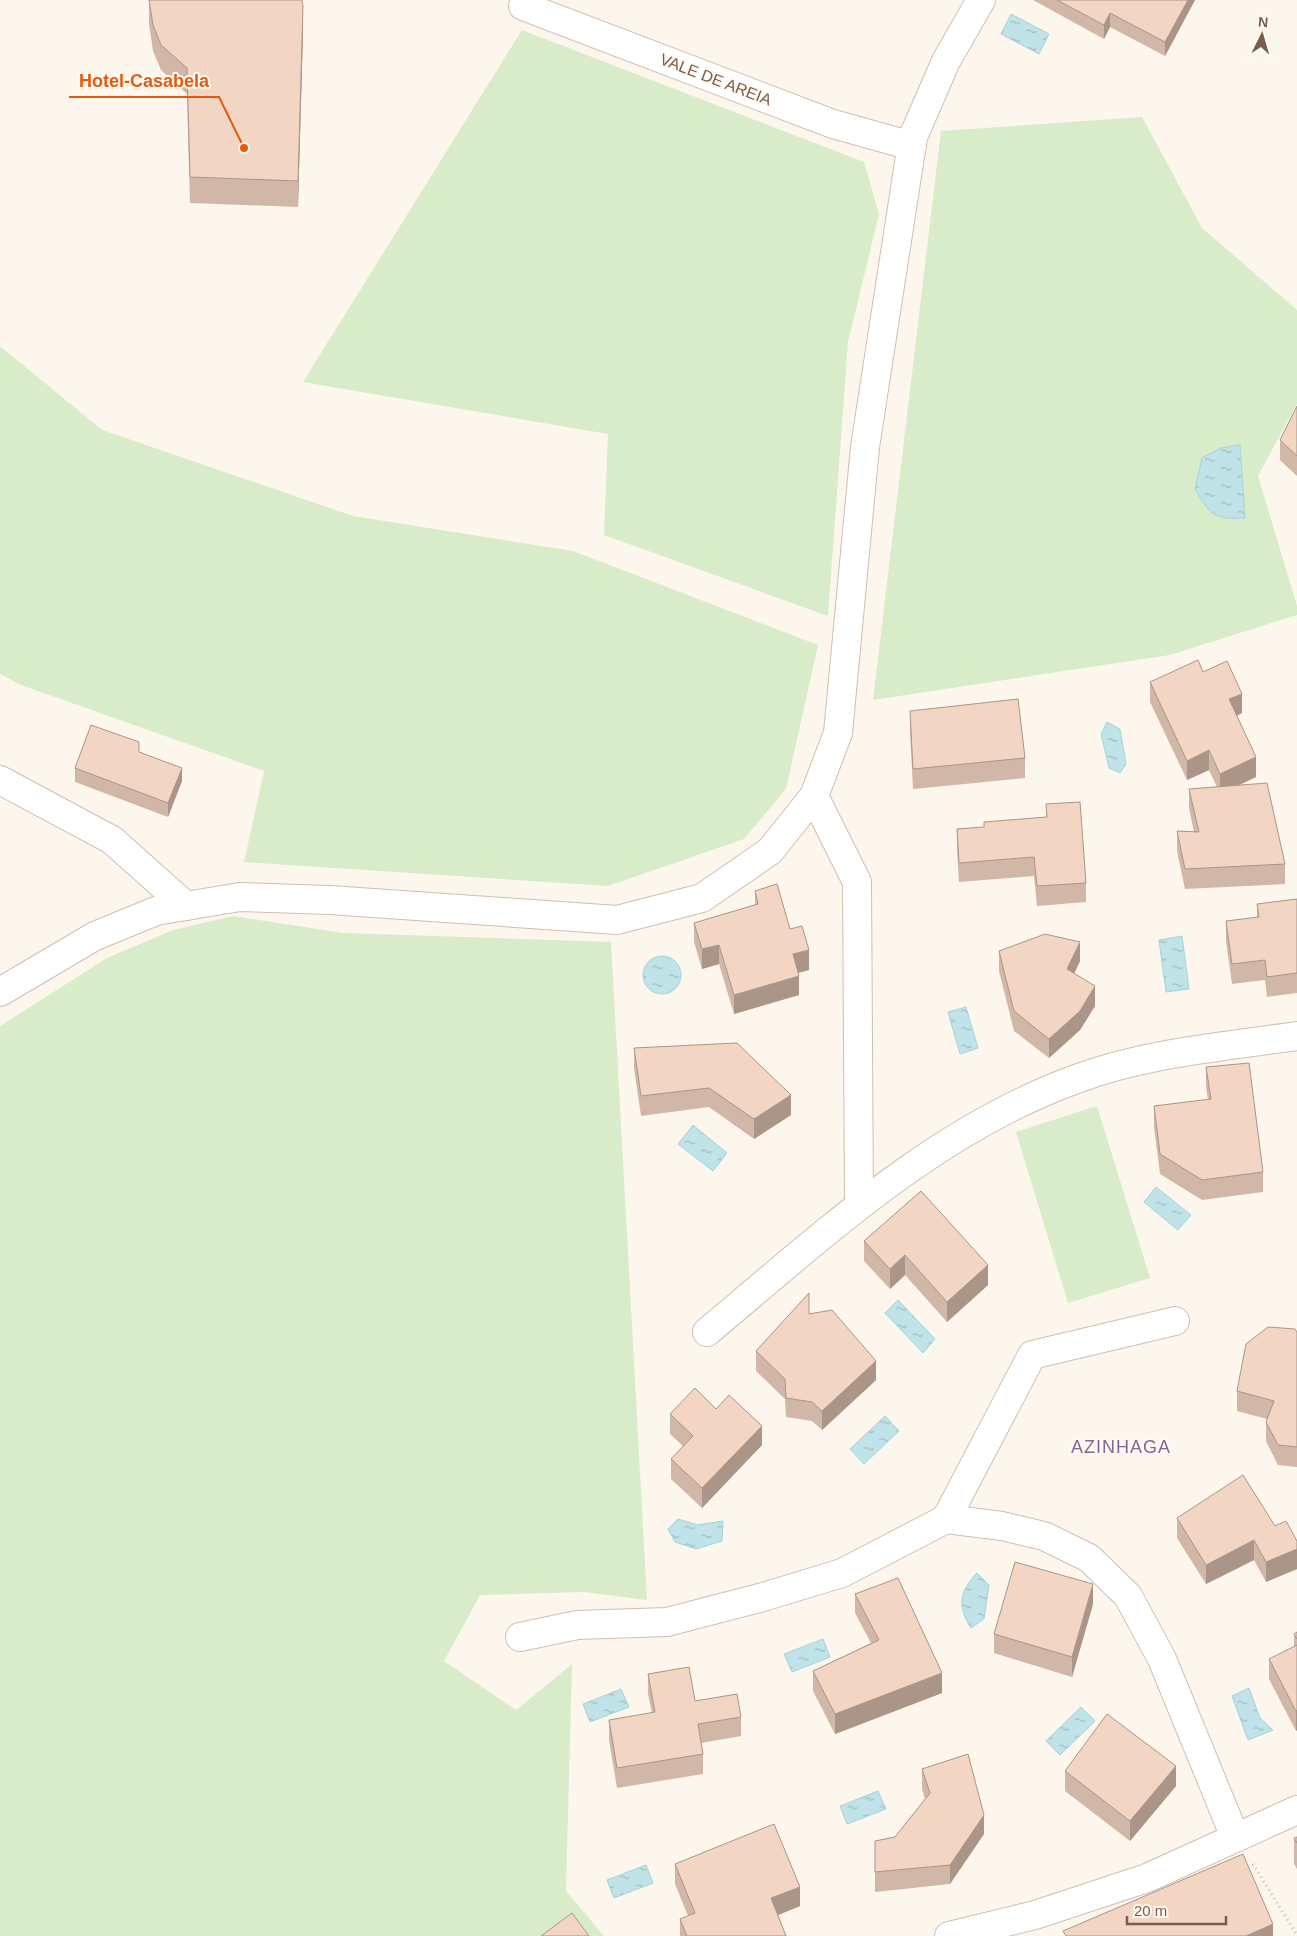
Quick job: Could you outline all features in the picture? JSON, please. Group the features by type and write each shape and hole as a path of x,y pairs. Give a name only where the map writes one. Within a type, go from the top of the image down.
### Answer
{"street":[{"path":"0,992 95,936 156,911 248,897 330,900 617,920 702,898 770,851 814,796 838,733 865,447 913,137 946,61 981,0"},
{"name":"VALE DE AREIA","path":"523,6 833,124 912,146"},
{"path":"0,780 112,840 186,906"},
{"path":"814,796 857,882 859,1205"},
{"path":"707,1332 859,1205 932,1154 998,1112 1080,1078 1166,1055 1297,1036"},
{"path":"946,1519 1032,1355 1175,1321"},
{"path":"520,1637 577,1625 668,1622 763,1597 842,1573 946,1519 1002,1526 1044,1536 1089,1558 1128,1596 1162,1659 1235,1837"},
{"path":"949,1936 1035,1915 1147,1878 1297,1810"}],"path":[{"path":"1252,1862 1297,1934"}],"green space":[{"path":"522,30 864,162 879,214 848,342 828,616 604,535 608,434 303,382"},
{"path":"1142,117 1202,228 1297,310 1297,404 1258,476 1297,606 1297,615 1170,655 873,700 941,131"},
{"path":"0,346 102,430 353,516 573,551 818,645 786,789 744,839 608,886 244,862 264,771 21,685 0,674"},
{"path":"233,916 343,933 611,942 647,1600 584,1592 480,1595 444,1661 516,1710 572,1664 566,1891 604,1936 0,1936 0,1026 107,958 173,930"},
{"path":"1097,1106 1150,1278 1068,1303 1016,1132"}],"water":[{"path":"1011,14 1049,34 1039,54 1001,34"},
{"path":"1240,445 1245,518 1220,517 1205,505 1195,489 1202,458 1221,448"},
{"path":"1107,722 1120,729 1126,764 1120,773 1109,768 1101,734"},
{"path":"1182,936 1189,989 1166,992 1159,940"},
{"path":"662,956 676,961 681,975 676,989 662,994 648,989 643,975 648,961"},
{"path":"966,1007 978,1048 960,1054 948,1012"},
{"path":"693,1125 727,1153 713,1171 678,1144"},
{"path":"1156,1187 1191,1215 1178,1230 1144,1202"},
{"path":"898,1300 935,1339 923,1353 885,1313"},
{"path":"885,1416 899,1431 864,1464 850,1449"},
{"path":"678,1519 698,1525 723,1521 722,1541 696,1549 675,1542 668,1529"},
{"path":"977,1573 989,1585 984,1619 971,1628 966,1620 962,1599 966,1587"},
{"path":"823,1639 830,1657 792,1672 784,1654"},
{"path":"1249,1688 1260,1718 1273,1730 1248,1740 1232,1696"},
{"path":"621,1689 629,1707 590,1722 583,1704"},
{"path":"1081,1707 1095,1721 1060,1755 1046,1741"},
{"path":"878,1791 886,1809 847,1824 840,1806"},
{"path":"646,1865 653,1883 614,1898 607,1880"}],"building":[{"path":"149,0 302,0 298,181 190,177 187,68 161,45 153,25"},
{"path":"1057,0 1188,0 1165,42 1110,13 1104,25"},
{"path":"1297,406 1297,456 1280,440"},
{"path":"1198,660 1203,672 1227,661 1242,694 1229,699 1256,757 1220,774 1209,750 1187,761 1150,682"},
{"path":"1018,699 1025,758 913,769 910,711"},
{"path":"91,725 139,742 139,752 182,768 168,803 75,768"},
{"path":"1267,783 1285,864 1185,869 1177,831 1199,832 1189,789"},
{"path":"1080,802 1086,883 1037,886 1034,857 959,863 957,829 984,827 984,822 1047,817 1046,804"},
{"path":"777,884 790,929 802,926 809,950 793,954 799,976 734,995 719,945 702,949 694,923 758,904 755,891"},
{"path":"1297,899 1297,973 1267,977 1265,960 1232,964 1226,921 1259,917 1257,904"},
{"path":"1045,934 1080,942 1067,969 1095,986 1080,1011 1049,1039 1014,1011 999,951"},
{"path":"737,1043 791,1095 754,1119 709,1088 641,1096 634,1048"},
{"path":"1249,1063 1263,1172 1202,1180 1160,1154 1154,1106 1211,1099 1206,1067"},
{"path":"921,1191 988,1265 947,1302 905,1255 890,1269 864,1241"},
{"path":"809,1293 809,1314 832,1310 876,1361 822,1411 812,1402 786,1398 785,1379 756,1351"},
{"path":"1268,1327 1295,1329 1297,1332 1297,1447 1278,1445 1266,1422 1274,1401 1237,1391 1246,1344"},
{"path":"695,1388 716,1409 729,1395 762,1426 702,1488 671,1459 693,1436 670,1414"},
{"path":"1243,1475 1275,1526 1286,1521 1297,1541 1297,1549 1266,1562 1254,1540 1206,1565 1177,1518"},
{"path":"1015,1562 1093,1584 1072,1657 994,1634"},
{"path":"898,1578 942,1673 835,1714 813,1671 879,1640 855,1594"},
{"path":"1297,1645 1297,1710 1296,1711 1269,1659"},
{"path":"689,1667 695,1701 737,1694 741,1717 698,1724 703,1754 617,1768 609,1720 655,1712 648,1674"},
{"path":"1107,1714 1176,1766 1130,1821 1065,1771"},
{"path":"968,1754 984,1815 950,1865 875,1872 875,1841 895,1837 930,1793 922,1769"},
{"path":"774,1824 800,1887 771,1898 786,1936 687,1936 680,1919 695,1913 675,1864"},
{"path":"1243,1854 1273,1924 1246,1936 1066,1936 1063,1931"},
{"path":"572,1913 589,1936 541,1936"}],"place":[{"name":"Hotel-Casabela","path":"244,148"}],"district":[{"name":"AZINHAGA","path":"1121,1447"}]}
